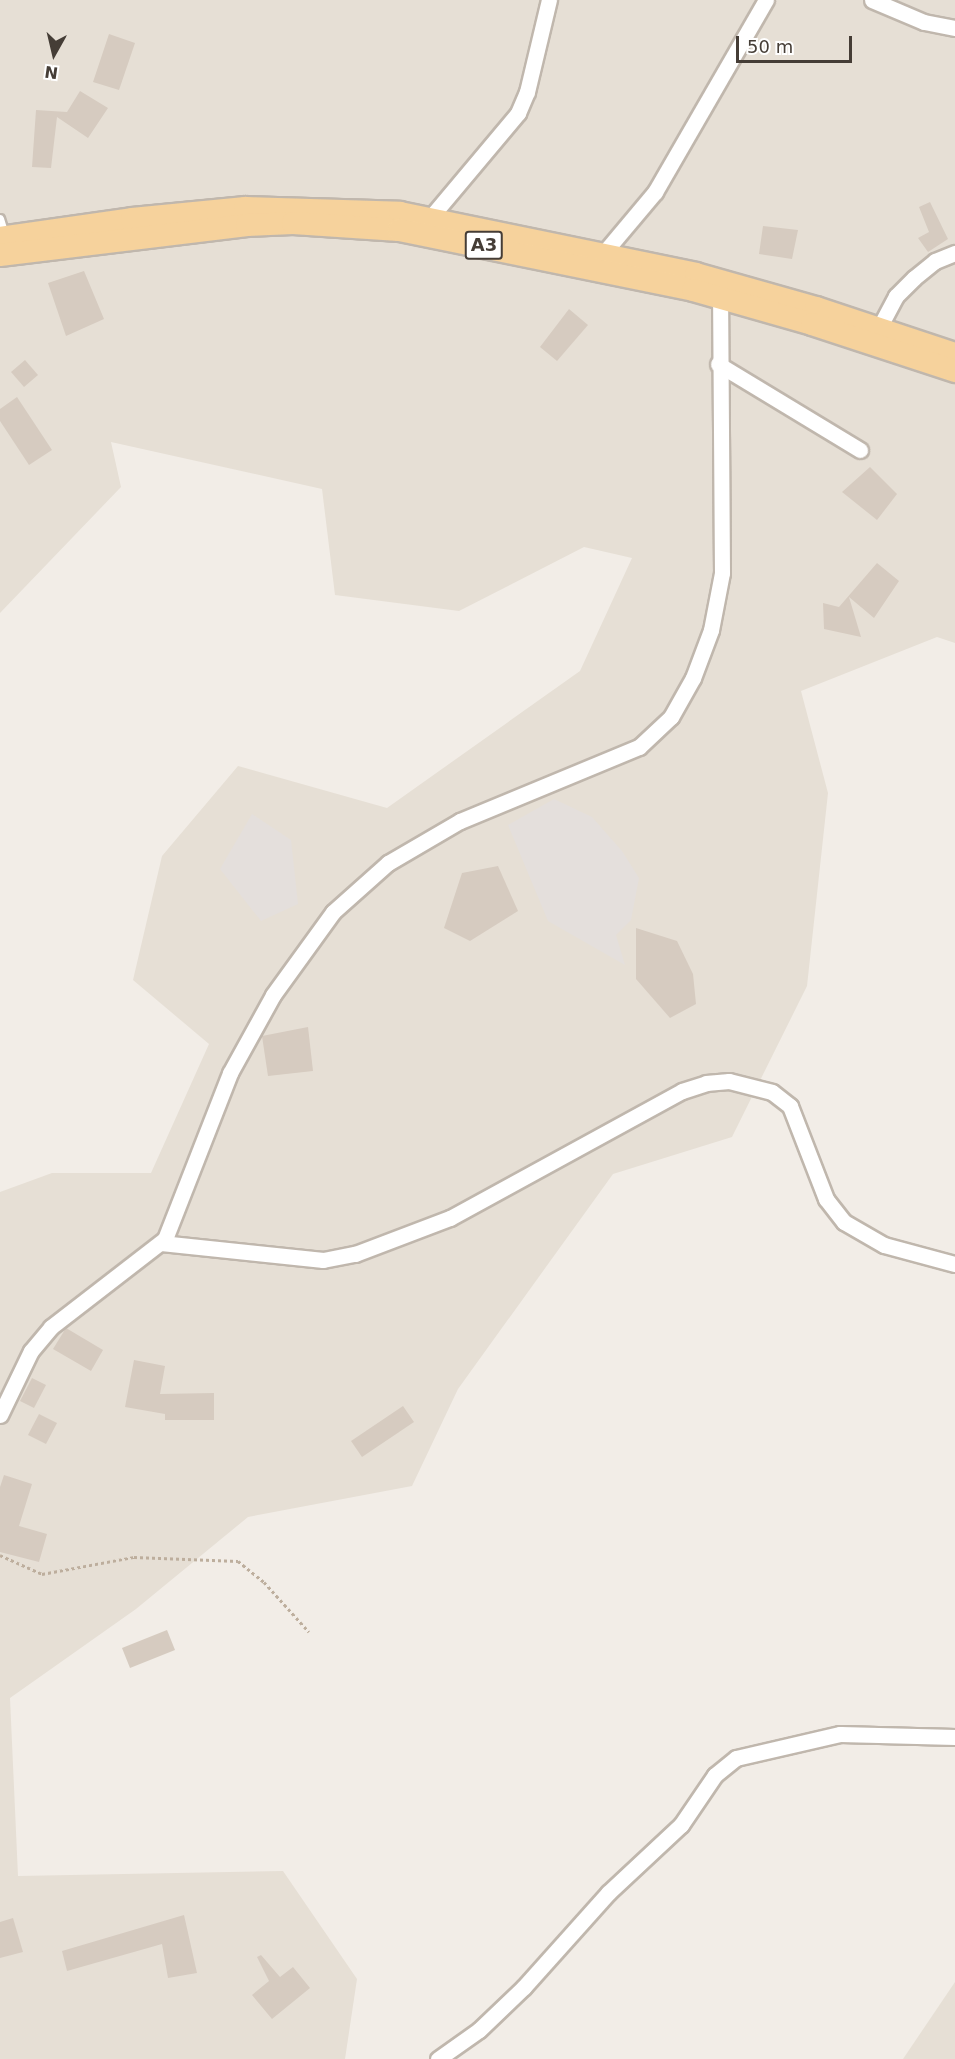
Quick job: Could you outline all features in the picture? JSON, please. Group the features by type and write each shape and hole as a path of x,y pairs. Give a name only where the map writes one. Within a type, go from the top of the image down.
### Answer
{"main road":[{"name":"A3","path":"1,237 245,208 349,209 430,218 598,260 955,371"},
{"name":"A3","path":"1,237 293,223 399,230 598,260 754,290 955,354"}],"street":[{"path":"430,218 518,112 527,92 549,0"},
{"path":"598,260 655,192 766,0"},
{"path":"872,0 924,22 955,28"},
{"path":"879,328 896,296 914,278 935,261 955,253"},
{"path":"0,1415 31,1351 51,1327 161,1243 230,1073 273,995 333,912 388,864 460,820 639,747 671,717 693,678 711,630 722,573 718,364 720,297"},
{"path":"718,364 860,450"},
{"path":"161,1243 323,1260 354,1254 450,1218 682,1091 706,1083 729,1081 772,1092 790,1106 826,1199 844,1222 884,1245 931,1261 955,1264"},
{"path":"438,2059 479,2031 524,1987 608,1893 681,1825 715,1775 736,1758 799,1740 840,1734 955,1737"}],"path":[{"path":"0,1555 42,1574 134,1557 238,1561 264,1582 309,1632"}],"shaded area":[{"path":"0,0 955,0 955,643 937,637 801,691 828,793 807,986 732,1137 613,1174 458,1389 412,1486 248,1517 136,1609 10,1698 18,1876 283,1871 357,1979 345,2059 0,2059 0,1192 52,1173 151,1173 209,1044 133,980 162,856 238,766 387,808 580,671 632,558 584,547 459,611 335,595 322,489 111,442 121,487 0,613"},
{"path":"554,799 592,817 622,851 639,878 631,920 616,935 625,965 548,921 508,825"},
{"path":"252,814 291,840 298,904 261,921 220,869"},
{"path":"955,1982 955,2059 903,2059"}],"building":[{"path":"109,34 135,43 119,90 93,82"},
{"path":"80,91 108,108 88,138 57,117 51,168 32,167 36,110 67,112"},
{"path":"930,202 948,239 928,252 918,238 929,232 919,207"},
{"path":"763,226 798,230 792,259 759,254"},
{"path":"84,271 104,319 66,336 48,283"},
{"path":"569,309 588,325 557,361 540,347"},
{"path":"25,360 38,375 24,387 11,372"},
{"path":"17,397 52,450 29,465 0,421 0,409"},
{"path":"870,467 897,494 877,520 842,492"},
{"path":"877,563 899,581 874,618 849,597 861,637 824,629 823,603 839,607"},
{"path":"498,866 518,911 470,941 444,928 462,873"},
{"path":"636,928 677,941 693,974 696,1004 670,1018 636,979"},
{"path":"308,1027 313,1071 268,1076 262,1036"},
{"path":"66,1328 103,1350 91,1371 53,1349"},
{"path":"134,1360 165,1366 160,1394 214,1393 214,1420 165,1420 165,1414 125,1407"},
{"path":"32,1378 46,1385 34,1408 20,1401"},
{"path":"403,1406 414,1422 362,1457 351,1441"},
{"path":"39,1414 57,1423 46,1444 28,1435"},
{"path":"4,1475 32,1484 19,1526 47,1534 39,1562 0,1552 0,1487"},
{"path":"167,1630 175,1650 130,1668 122,1648"},
{"path":"184,1915 197,1973 168,1978 162,1944 67,1971 62,1951"},
{"path":"13,1918 23,1952 0,1958 0,1922"},
{"path":"261,1955 280,1977 293,1967 310,1988 272,2019 252,1995 269,1981 257,1957"}]}
